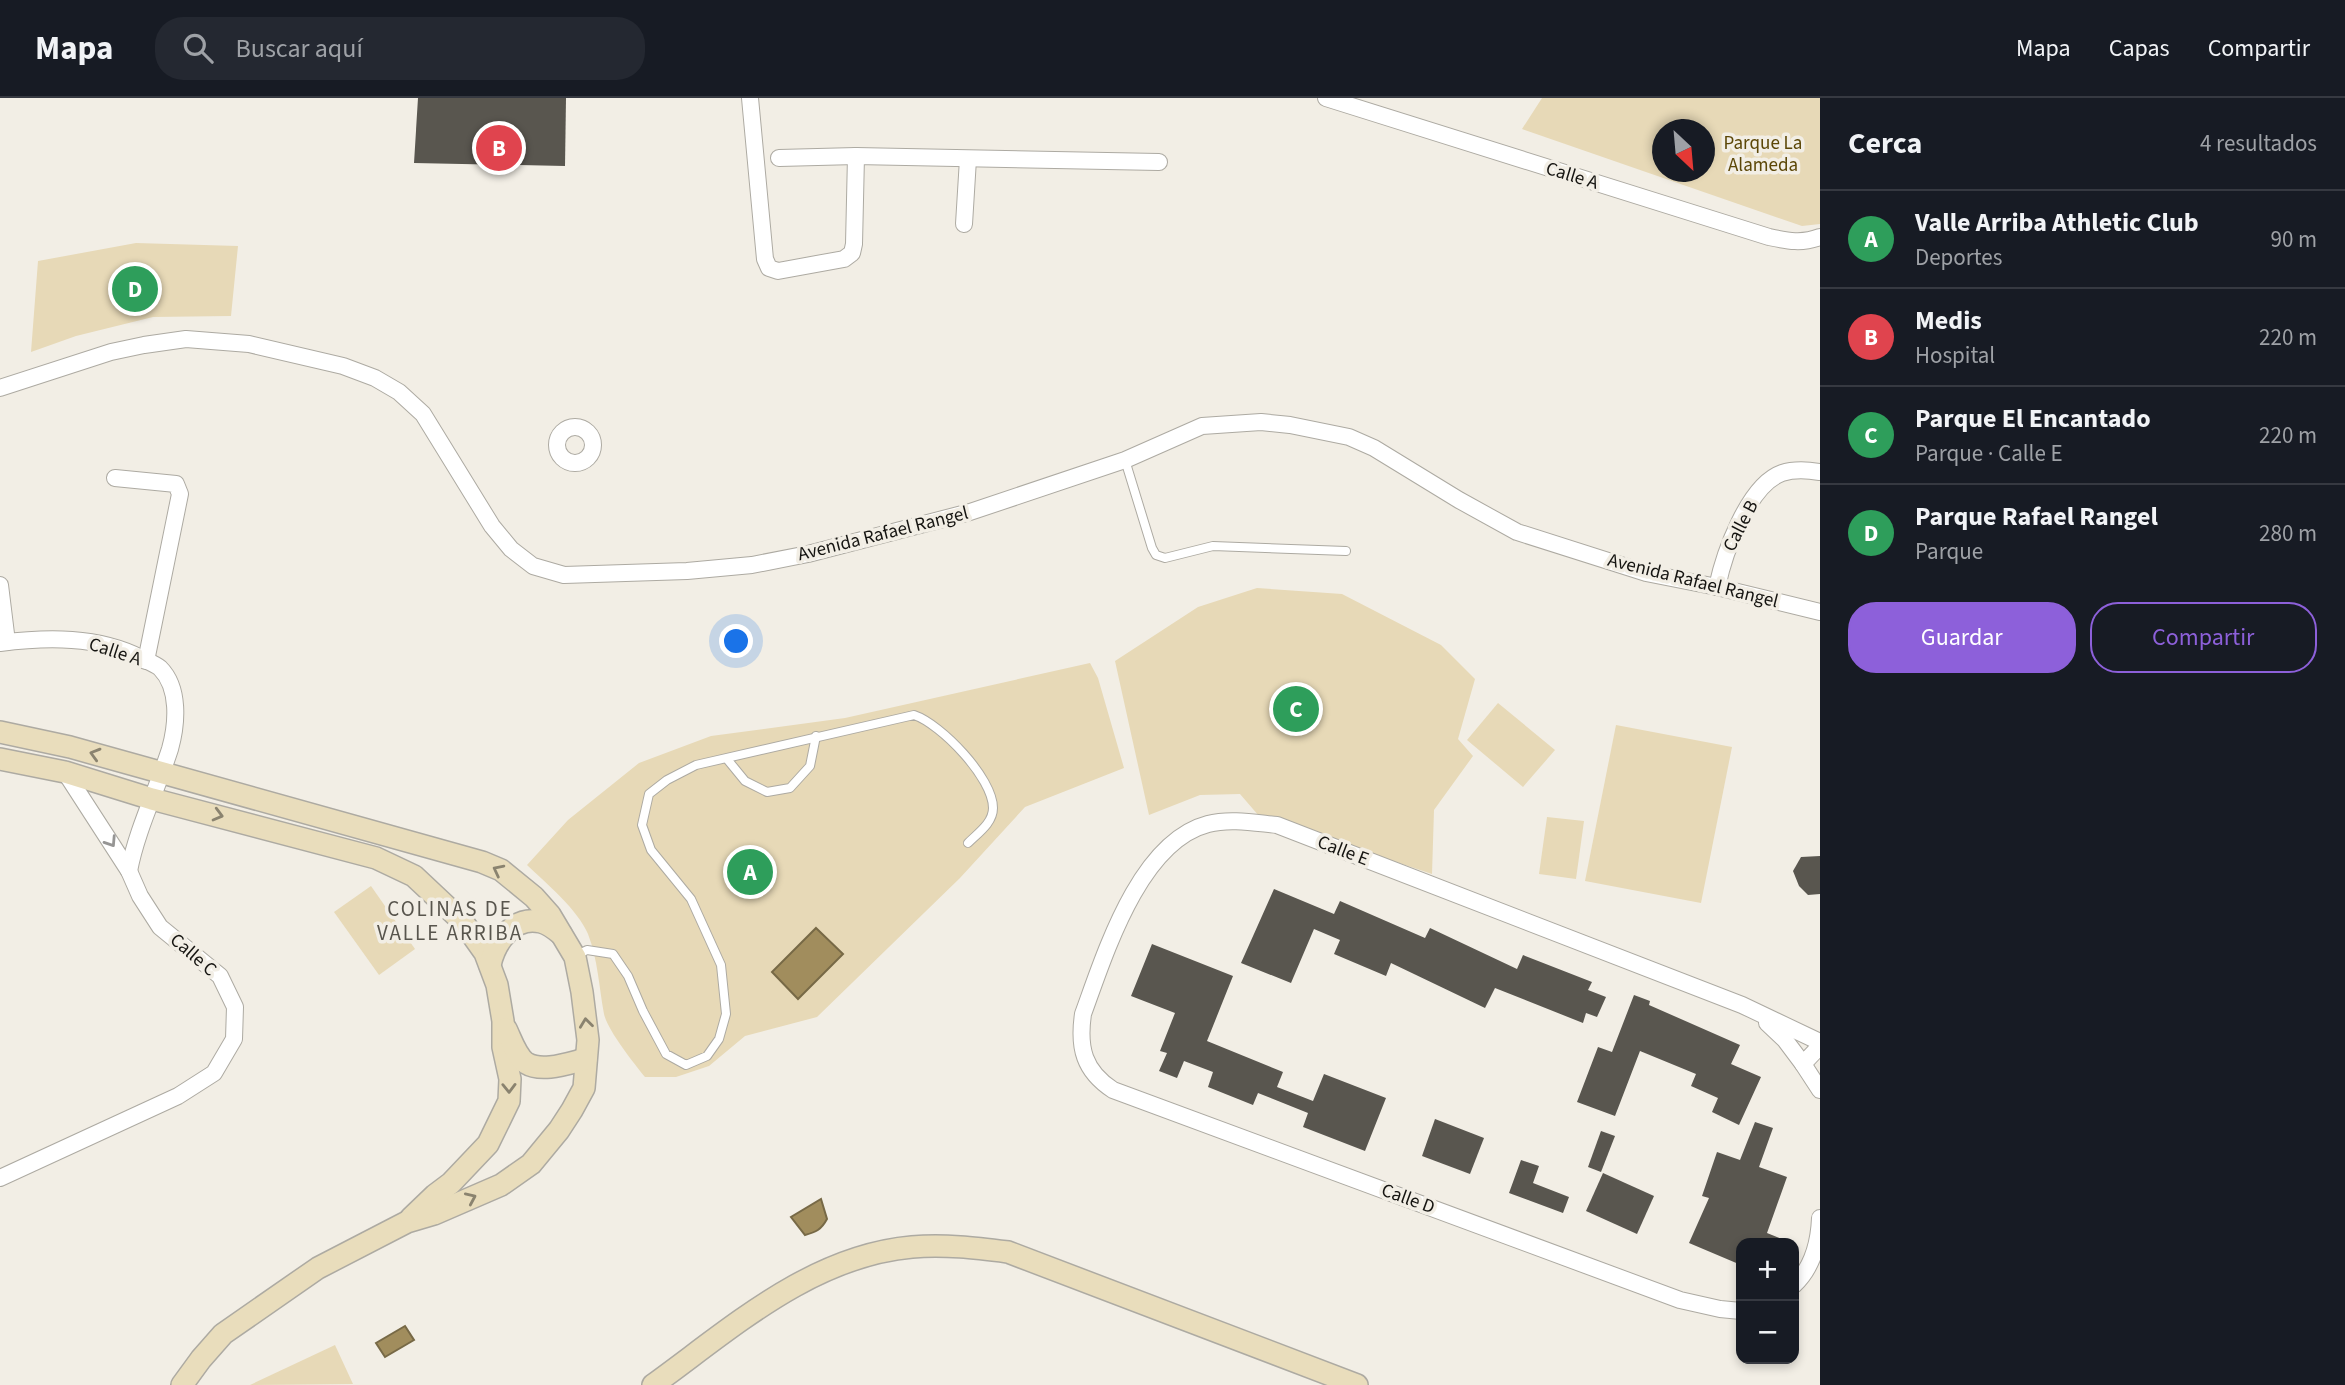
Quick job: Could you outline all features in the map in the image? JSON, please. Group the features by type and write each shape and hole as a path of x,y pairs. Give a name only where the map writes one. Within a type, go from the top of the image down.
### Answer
{"street":[{"path":"750,98 765,259 769,268 778,271 844,259 852,253 856,156"},
{"name":"Calle A","path":"1326,98 1769,237 1793,242 1807,242 1820,237"},
{"path":"779,159 856,156 1159,162"},
{"path":"964,225 968,159"},
{"name":"Avenida Rafael Rangel","path":"0,388 111,352 186,340 249,344 343,366 399,391 434,428 492,526 511,549 533,566 564,575 687,571 752,565 808,554 970,512 1125,460 1202,426 1261,422 1318,429 1349,437 1374,448 1517,532 1647,573 1820,612"},
{"name":"Calle B","path":"1717,587 1722,563 1752,499 1766,483 1782,473 1820,471"},
{"path":"115,478 176,484 180,494 146,661"},
{"path":"0,585 4,643"},
{"name":"Calle A","path":"4,643 61,639 88,641 132,654 160,668 175,693 170,747 160,773"},
{"path":"0,732 70,747 482,862 502,870 518,882 550,915 575,957 588,1040 584,1088 559,1129 531,1164 501,1185 434,1214 407,1222 318,1268 223,1334 182,1385"},
{"path":"0,759 65,772 152,799 376,858 414,876 448,905 477,940 497,985 503,1021 503,1048 510,1079 509,1101 488,1144 459,1176 407,1222"},
{"name":"Calle C","path":"0,1178 178,1096 214,1073 234,1039 235,1007 220,976 160,927 140,896 129,871 65,772"},
{"path":"129,871 134,848 160,773"},
{"name":"Calle E","path":"1088,1064 1080,1031 1083,1014 1126,908 1138,885 1172,842 1209,823 1247,822 1278,825 1742,1005 1820,1044"},
{"path":"490,965 496,944 514,927 533,921 563,935"},
{"name":"Calle E","path":"1742,1005 1770,1025 1803,1064"},
{"path":"503,1021 512,1043 526,1063 546,1066 586,1059"},
{"path":"1820,1044 1803,1064 1820,1090"},
{"name":"Calle D","path":"1088,1064 1097,1079 1113,1090 1680,1300 1736,1311"},
{"path":"1799,1281 1813,1258 1820,1234 1820,1218"},
{"path":"653,1385 807,1278 834,1266 874,1254 911,1247 947,1246 1008,1252 1357,1385"}],"lane":[{"path":"1125,460 1156,555 1165,558 1213,546 1346,551"},
{"path":"575,957 587,950 613,954 628,976 666,1054 686,1065 707,1056 719,1039 726,1014 721,965 691,899 652,850 642,825 649,794 667,780 696,765 914,715 936,727 979,772 988,791 993,807 990,821 968,843"},
{"path":"727,759 746,781 767,792 790,788 810,765 817,736"}],"green space":[{"name":"Parque La Alameda","path":"1542,98 1820,98 1820,224 1802,226 1675,182 1715,182 1715,119 1652,119 1652,174 1522,129"},
{"path":"136,243 238,246 231,316 153,317 76,336 31,352 38,261"},
{"path":"1257,588 1342,594 1441,645 1475,679 1458,739 1473,756 1434,810 1432,874 1259,816 1240,794 1200,795 1149,815 1115,661 1198,607"},
{"path":"1090,663 1098,678 1124,768 1025,807 960,878 817,1017 745,1036 709,1066 676,1077 645,1077 606,1021 594,954 583,925 561,897 527,865 568,820 639,763 711,736 845,718"},
{"path":"1498,703 1555,750 1523,787 1467,740"},
{"path":"1616,725 1732,747 1701,903 1585,881"},
{"path":"1547,817 1584,821 1576,879 1539,874"},
{"path":"371,886 415,949 379,975 334,912"},
{"path":"335,1345 353,1384 250,1385"}],"shaded area":[{"path":"816,928 843,954 798,999 772,972"},
{"path":"821,1199 827,1219 818,1230 805,1235 791,1217"},
{"path":"405,1326 414,1340 385,1357 376,1343"}],"building":[{"path":"418,98 566,98 565,166 414,163"},
{"path":"1820,856 1820,894 1808,895 1799,886 1793,871 1801,857"},
{"path":"1274,889 1334,914 1340,901 1425,938 1430,928 1517,969 1523,955 1592,982 1588,990 1606,997 1597,1017 1586,1013 1583,1023 1495,988 1485,1008 1391,963 1386,976 1334,954 1340,940 1314,929 1291,983 1241,963"},
{"path":"1152,944 1233,976 1207,1041 1283,1072 1277,1087 1313,1101 1324,1074 1386,1098 1365,1151 1303,1127 1308,1113 1258,1093 1253,1105 1208,1087 1213,1072 1184,1061 1177,1078 1159,1071 1167,1053 1160,1051 1175,1013 1131,996"},
{"path":"1634,995 1650,1001 1649,1005 1740,1045 1731,1064 1761,1077 1739,1125 1712,1112 1718,1098 1691,1086 1696,1074 1640,1051 1615,1116 1577,1102 1598,1047 1612,1052"},
{"path":"1435,1119 1484,1138 1470,1174 1422,1156"},
{"path":"1755,1122 1773,1128 1759,1167 1787,1177 1767,1233 1780,1238 1736,1238 1736,1263 1689,1243 1709,1198 1702,1196 1717,1152 1740,1160"},
{"path":"1601,1131 1615,1136 1601,1172 1588,1167"},
{"path":"1521,1160 1539,1166 1533,1183 1569,1197 1563,1213 1509,1193"},
{"path":"1603,1173 1654,1196 1637,1234 1586,1211"}],"place":[{"name":"Medis","path":"499,148"},
{"name":"Parque Rafael Rangel","path":"135,289"},
{"name":"Parque El Encantado","path":"1296,709"},
{"name":"Valle Arriba Athletic Club","path":"750,872"}],"district":[{"name":"COLINAS DE VALLE ARRIBA","path":"450,921"}]}
